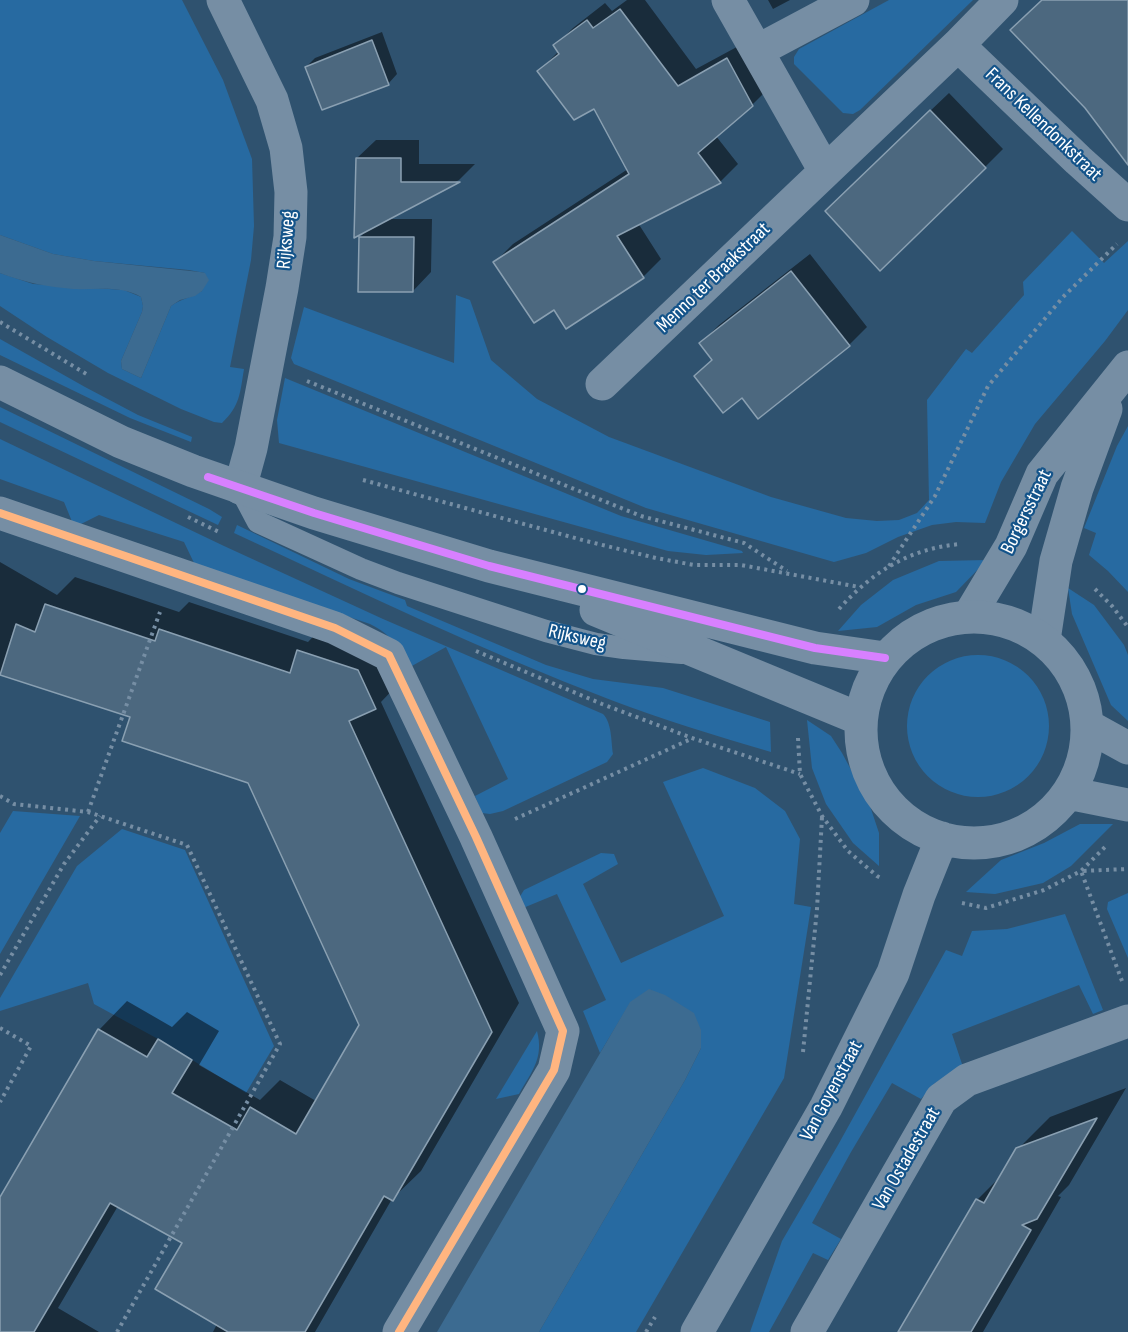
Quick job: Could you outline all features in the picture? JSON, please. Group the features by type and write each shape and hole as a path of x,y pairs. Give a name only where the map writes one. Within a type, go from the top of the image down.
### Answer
{"street":[{"name":"Rijksweg","path":"223,0 272,100 286,148 291,192 290,237 282,288 251,448 240,488"},
{"path":"728,0 825,171"},
{"path":"757,51 853,0"},
{"name":"Menno ter Braakstraat","path":"603,384 958,45 1002,0"},
{"name":"Frans Kellendonkstraat","path":"958,45 1128,205"},
{"name":"Borgersstraat","path":"969,616 1011,546 1042,474 1121,376"},
{"name":"Borgersstraat","path":"1044,640 1056,561 1077,488 1121,376"},
{"name":"Rijksweg","path":"0,382 121,442 193,471 314,513 489,566 815,648 885,658"},
{"path":"0,513 335,628 389,655 476,837 563,1031 554,1070 399,1332"},
{"name":"Rijksweg","path":"489,566 860,719"},
{"path":"969,616 1009,621 1028,629 1044,640 1062,658 1076,679 1084,702 1088,726 1083,761 1068,793 1056,809 1022,833 982,843 962,843 942,838 924,832 907,822 892,809 870,776 863,758 860,738 860,719 864,697 885,658 909,637 937,622 969,616"},
{"path":"1088,726 1128,748"},
{"path":"1068,793 1128,805"},
{"name":"Van Goyenstraat","path":"697,1332 831,1096 893,973 919,895 942,838"},
{"name":"Van Ostadestraat","path":"807,1332 941,1099 967,1080 1128,1021"}],"lane":[{"name":"Rijksweg","path":"240,488 258,522 361,569 398,583 546,631 596,644 703,655"}],"path":[{"path":"889,566 935,496 988,386 1064,296 1120,241"},
{"path":"0,321 91,376"},
{"path":"268,365 641,516 744,543 790,574"},
{"path":"355,478 656,558 694,565 741,565 859,588"},
{"path":"815,648 839,610 859,588 889,566 939,546 975,542 1011,546"},
{"path":"88,812 174,573"},
{"path":"798,694 796,716 800,774 822,816 848,851 877,876 919,895 986,908 1044,890 1081,871 1111,841"},
{"path":"476,837 692,738"},
{"path":"0,796 14,804 88,812 188,845 280,1044 117,1332"},
{"path":"0,975 64,864 100,816"},
{"path":"802,1063 817,909 822,816"},
{"path":"1081,871 1128,869"},
{"path":"1081,871 1124,985"},
{"path":"0,1028 31,1046 0,1102"},
{"path":"646,1332 658,1311"}],"shaded area":[{"path":"0,0 182,0 223,80 252,159 254,226 251,260 230,367 244,369 236,405 222,423 181,409 108,373 0,306 0,273 33,284 124,290 141,297 142,312 121,361 122,369 141,378 171,306 202,291 205,273 94,261 53,254 0,235"},
{"path":"889,0 973,0 860,110 853,114 843,113 794,64 794,57 799,49"},
{"path":"1072,231 1104,263 1128,241 1128,310 1035,424 1001,482 985,523 956,522 932,525 898,537 866,553 834,562 646,508 294,364 291,358 304,307 454,363 456,295 470,300 491,360 537,399 609,437 771,497 846,518 877,521 899,520 917,513 929,500 927,400 966,349 972,353 1024,295 1023,282"},
{"path":"0,235 53,254 94,261 200,272 205,273 209,280 202,291 195,296 180,300 171,306 141,378 122,369 121,361 142,312 141,297 116,289 73,289 45,285 0,273"},
{"path":"0,339 138,415 192,437 191,442 130,418 0,355"},
{"path":"285,378 621,516 743,553 706,555 668,551 279,443 277,420"},
{"path":"0,407 209,509 222,517 218,525 0,422"},
{"path":"1128,426 1128,592 1089,555 1096,533 1084,528 1117,446"},
{"path":"0,439 383,619 603,714 610,727 613,754 607,762 503,811 482,813 475,796 508,779 446,647 410,667 394,642 384,632 370,624 195,565 184,542 99,515 79,525 73,524 64,502 0,479"},
{"path":"237,525 349,579 405,600 407,606 546,665 593,679 663,688 770,722 771,752 631,707 563,681 421,620 234,533"},
{"path":"987,560 956,592 916,605 877,627 838,631 861,605 893,580 939,561"},
{"path":"1068,588 1094,605 1124,645 1128,655 1128,721 1111,705 1072,614"},
{"path":"978,655 1005,661 1028,676 1043,699 1049,726 1043,753 1028,776 1005,791 978,797 951,791 928,776 913,753 907,726 913,699 928,676 951,661"},
{"path":"807,720 831,736 869,803 879,833 879,866 853,843 826,804 812,768"},
{"path":"703,768 755,788 785,811 800,839 794,904 811,907 784,1078 636,1332 539,1332 685,1080 701,1048 630,1003 600,1053 583,1011 606,1000 557,894 523,908 519,898 524,890 601,853 614,854 618,864 583,884 621,963 724,916 663,782"},
{"path":"13,811 80,816 0,954 0,833"},
{"path":"1080,824 1113,824 1071,866 1043,883 995,894 966,892 1001,860 1044,843"},
{"path":"122,829 185,850 274,1046 246,1093 158,1039 94,1004 88,983 0,1011 0,998 77,866"},
{"path":"1128,893 1128,958 1107,909 1108,902"},
{"path":"1065,914 1103,1010 1093,1014 1079,985 952,1034 963,1067 935,1083 921,1099 892,1083 812,1223 841,1239 828,1260 813,1253 769,1332 750,1332 782,1241 946,950 962,956 972,931 1007,929"},
{"path":"649,989 665,995 694,1013 701,1030 701,1048 685,1080 539,1332 437,1332 630,1002"},
{"path":"537,1031 539,1049 536,1064 519,1094 496,1099"}],"building":[{"path":"1042,0 1128,0 1128,165 1085,108 1010,30"},
{"path":"620,9 678,86 727,58 753,106 698,153 721,183 617,236 644,278 566,329 554,310 534,323 493,262 629,174 594,109 574,120 537,71 559,54 553,45 587,20 593,28"},
{"path":"372,40 389,85 322,110 305,67"},
{"path":"930,110 986,168 880,271 825,211"},
{"path":"356,158 401,158 401,182 460,182 354,238"},
{"path":"359,237 414,237 413,292 358,292"},
{"path":"791,271 850,346 758,419 742,398 723,413 694,376 712,360 699,343"},
{"path":"45,604 155,641 159,629 290,673 297,650 358,670 376,709 349,721 492,1032 393,1201 384,1196 305,1332 228,1332 155,1289 182,1243 110,1203 34,1332 0,1332 0,1197 98,1029 147,1057 158,1039 192,1060 172,1093 237,1130 250,1107 296,1134 359,1025 248,783 122,741 130,717 0,675 16,624 35,632"},
{"path":"1097,1118 1037,1219 1022,1225 1031,1230 971,1332 898,1332 976,1199 984,1203 1016,1148"}],"transit line":[{"path":"208,477 314,513 489,566 815,648 885,658"},
{"path":"0,513 335,628 389,655 476,837 563,1031 554,1070 399,1332"}]}
